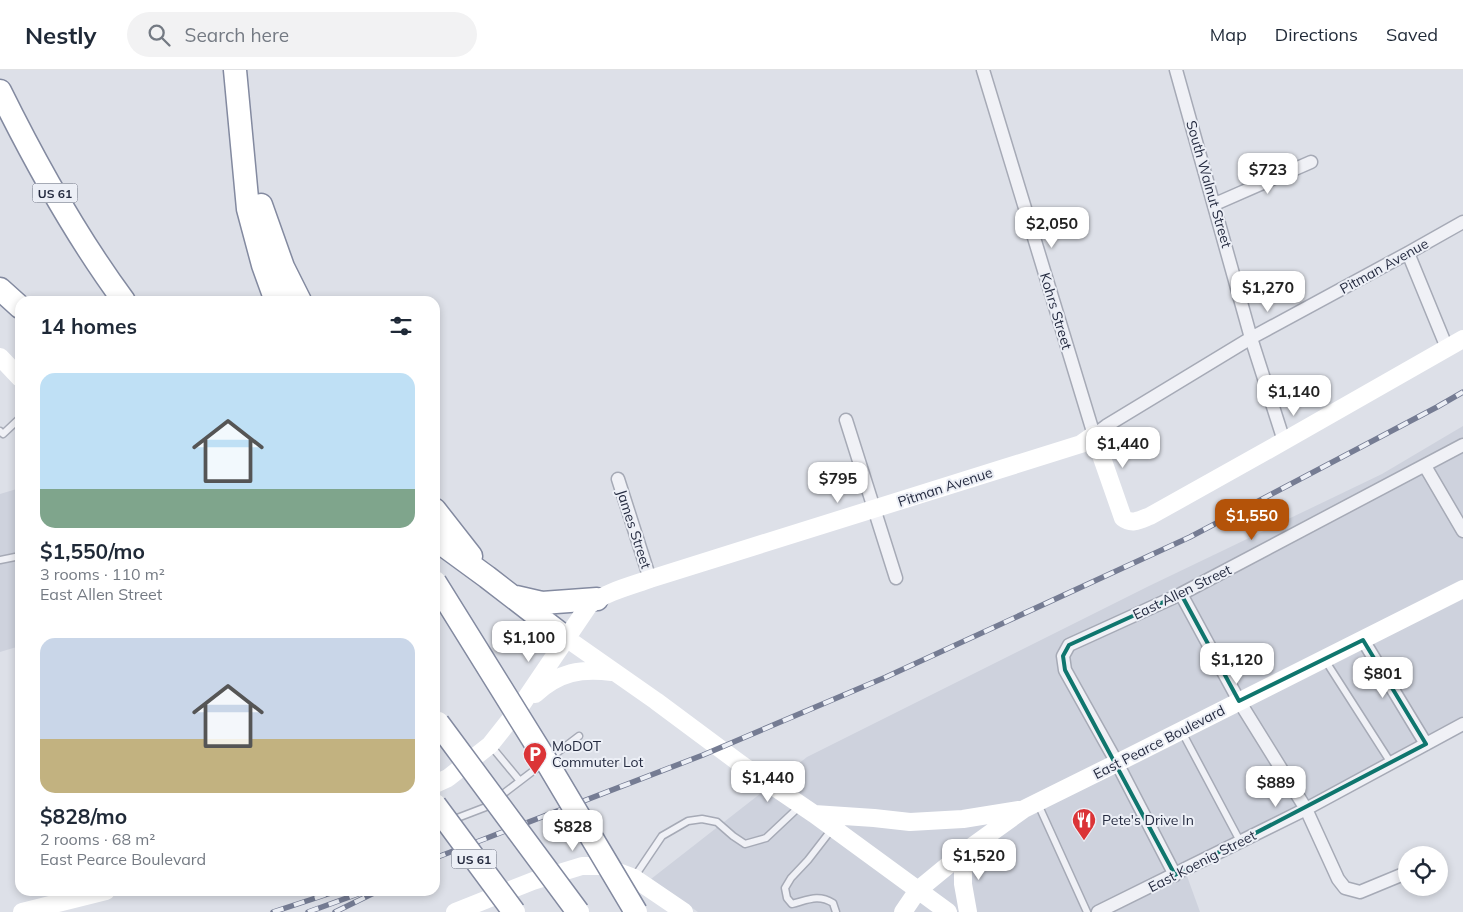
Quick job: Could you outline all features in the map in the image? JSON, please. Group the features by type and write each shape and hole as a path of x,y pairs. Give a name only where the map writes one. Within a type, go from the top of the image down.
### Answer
{"highway":[{"path":"236,70 248,209 263,265 274,296"},
{"name":"US 61","path":"0,91 52,190 122,296"},
{"path":"242,145 283,267 298,296"},
{"path":"0,289 15,302"},
{"path":"440,516 487,577"},
{"path":"440,544 566,638"},
{"path":"440,590 542,754 636,912"},
{"path":"513,597 542,603 597,599"},
{"path":"440,725 578,912"},
{"name":"US 61","path":"440,815 514,912"}],"street":[{"name":"Kohrs Street","path":"983,70 1094,435 1123,518 1126,521 1138,522 1284,442"},
{"name":"South Walnut Street","path":"1176,70 1251,338 1284,442"},
{"path":"1214,204 1311,162"},
{"name":"Pitman Avenue","path":"440,782 448,778 490,745 520,707 589,606 597,599 650,579 1081,444 1106,426 1251,338 1463,222"},
{"path":"1408,253 1447,348"},
{"path":"1284,442 1463,339"},
{"path":"0,357 15,373"},
{"path":"846,420 896,578"},
{"name":"East Allen Street","path":"1117,763 1065,670 1063,656 1069,645 1180,594 1463,445"},
{"path":"1425,466 1463,531"},
{"name":"James Street","path":"618,479 650,579"},
{"name":"East Pearce Boulevard","path":"903,912 918,890 962,853 1031,806 1463,589"},
{"path":"1180,594 1239,701 1306,809 1338,879 1345,888 1360,892 1398,876"},
{"path":"566,638 948,912"},
{"path":"1363,640 1426,744"},
{"path":"520,707 552,680 564,675 587,670 614,672"},
{"name":"East Koenig Street","path":"1098,912 1306,809 1463,724"},
{"path":"1117,763 1175,875"},
{"path":"807,810 910,822 963,819 1031,806"},
{"path":"962,853 963,884 968,912"},
{"path":"455,912 533,881 582,866 602,866 634,878 684,912"},
{"path":"22,912 84,896"}],"lane":[{"path":"1,434 15,422"},
{"path":"0,560 15,557"},
{"path":"1325,659 1391,763"},
{"path":"1181,730 1240,841"},
{"path":"440,814 486,807 578,736"},
{"path":"490,745 520,781"},
{"path":"1031,806 1087,912"},
{"path":"634,878 662,836 688,821 702,818 717,822 745,844 766,838 807,810"},
{"path":"833,828 791,878 785,888 786,898 792,904 825,898 833,903 836,912"}],"highlighted area":[{"path":"1181,594 1239,701 1363,640 1426,744 1175,875 1065,670 1063,656 1069,645"}],"shaded area":[{"path":"1463,426 1463,716 1263,825 1183,865 1200,912 698,912 651,879 807,757 1149,586 1382,474"},
{"path":"15,490 15,648 0,652 0,494"}],"railway":[{"path":"440,856 703,755 886,677 1190,537 1463,392"},
{"path":"273,912 322,896"},
{"path":"308,912 352,896"},
{"path":"335,912 368,896"}],"place":[{"name":"MoDOT Commuter Lot","path":"535,775"},
{"name":"Pete's Drive In","path":"1084,841"}]}
